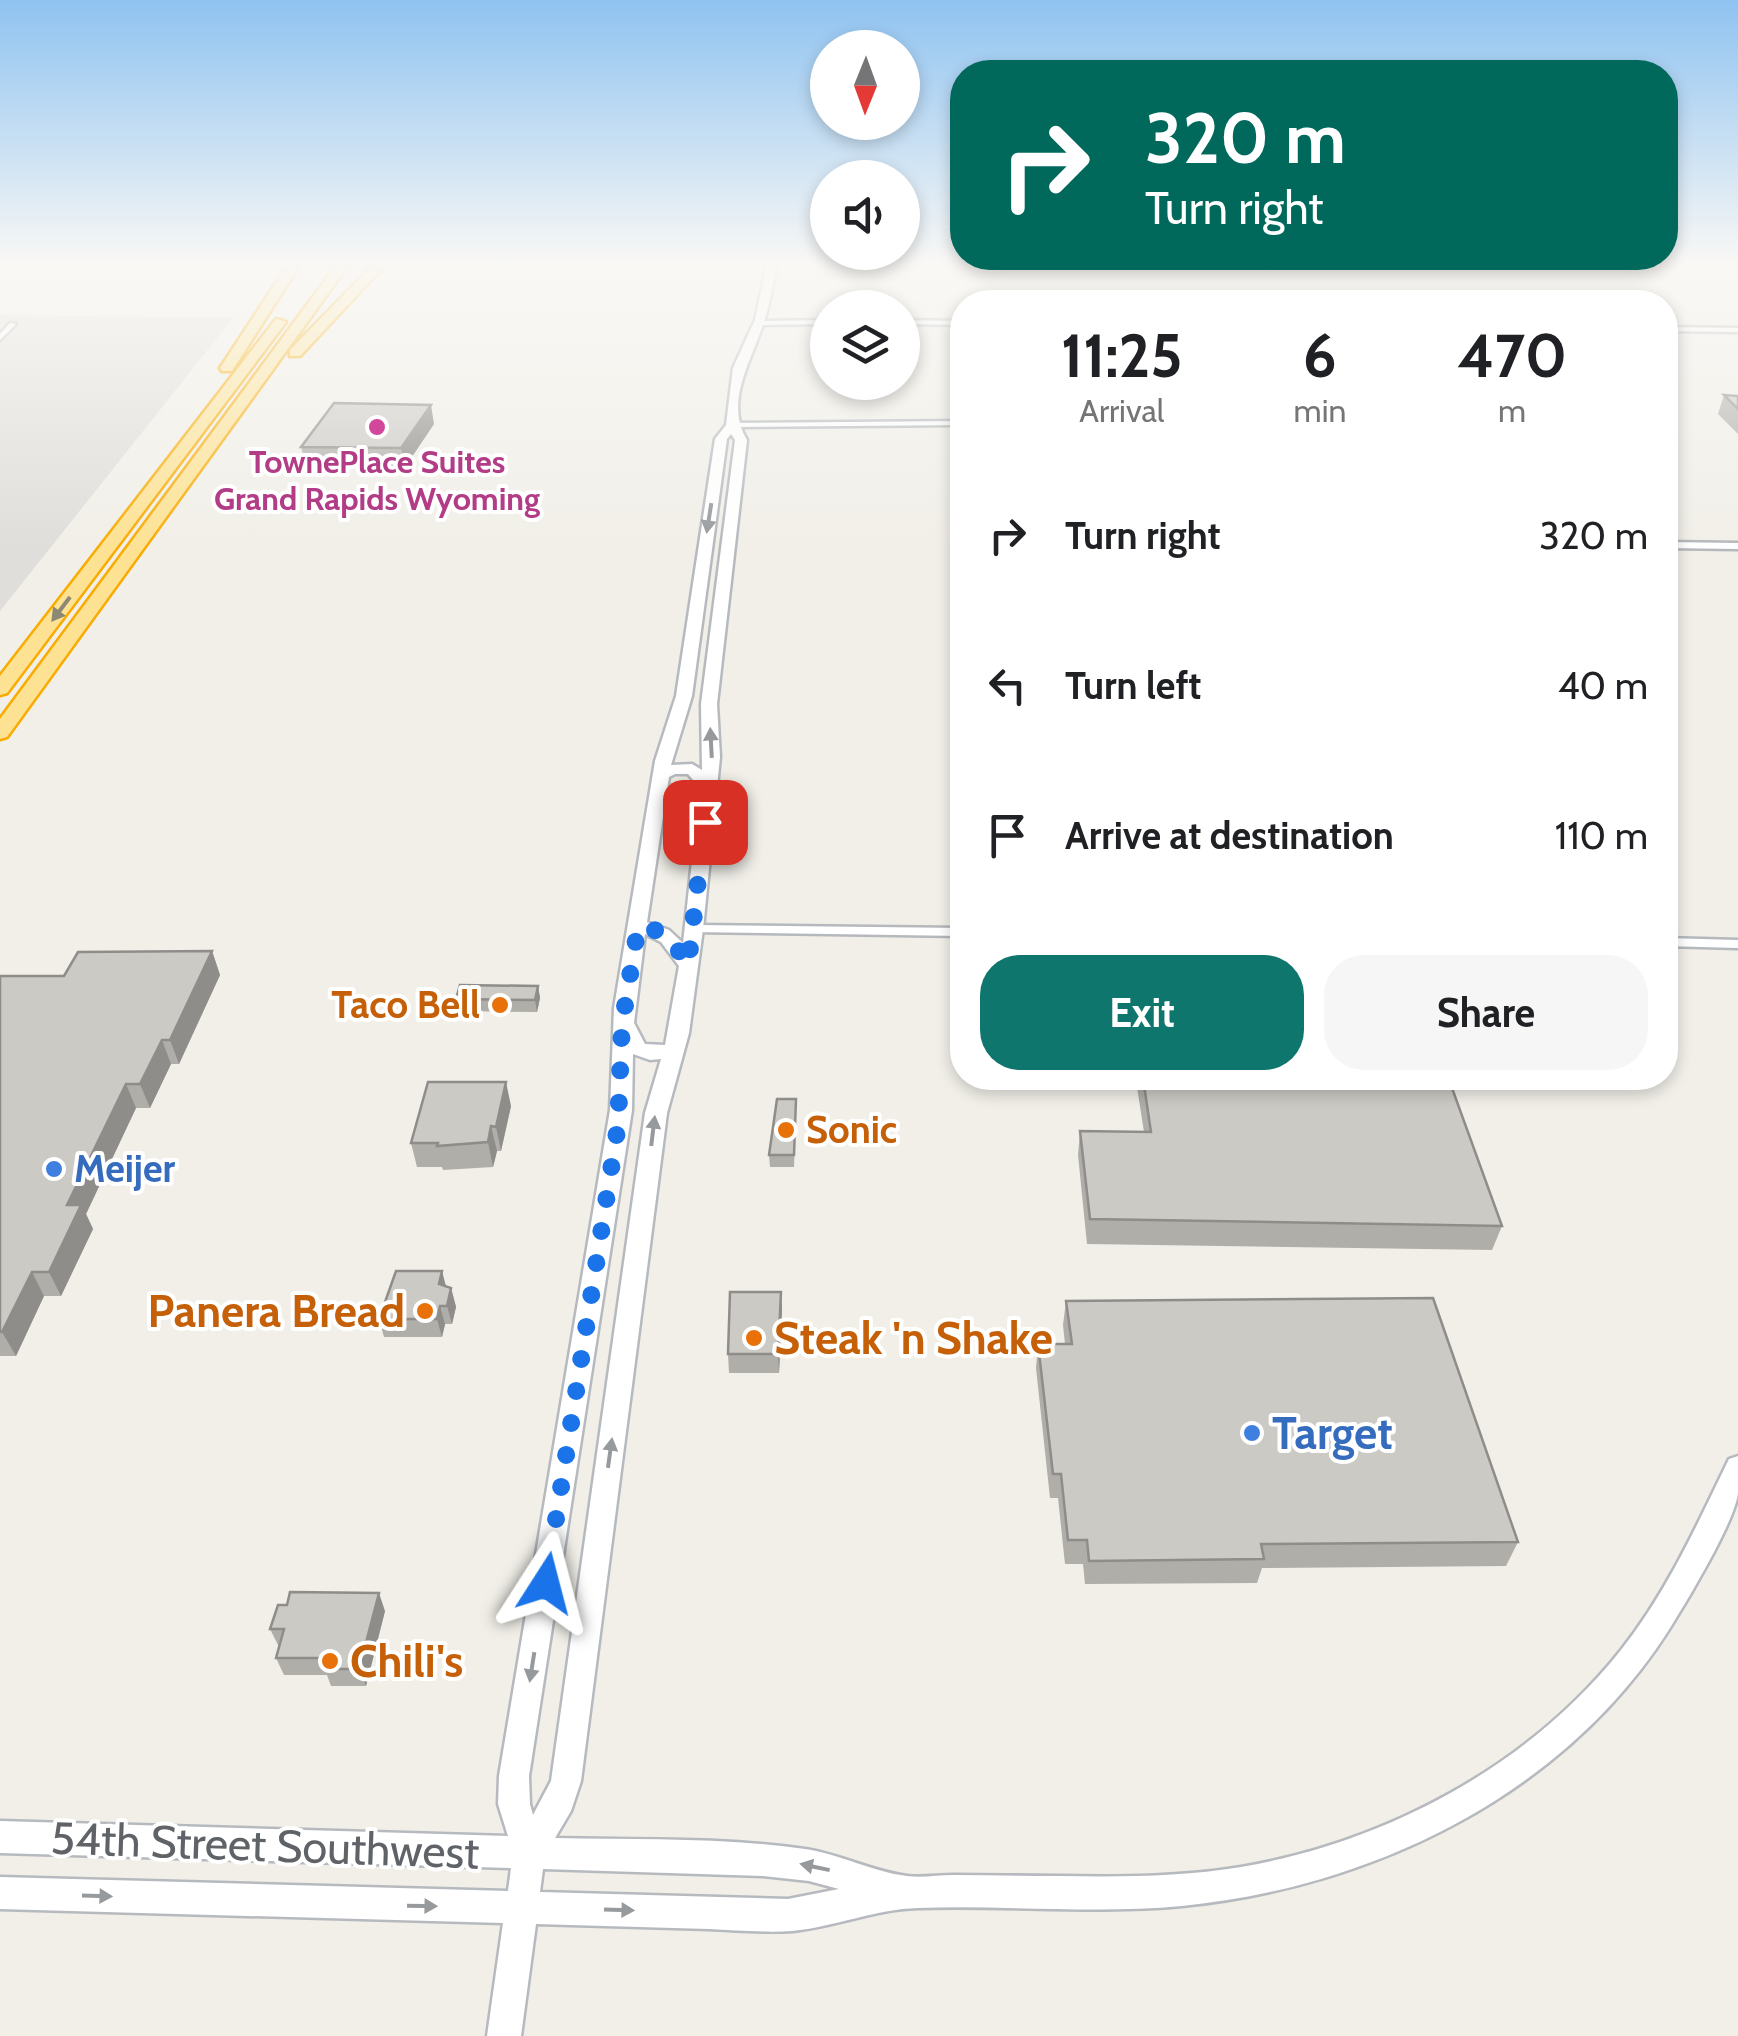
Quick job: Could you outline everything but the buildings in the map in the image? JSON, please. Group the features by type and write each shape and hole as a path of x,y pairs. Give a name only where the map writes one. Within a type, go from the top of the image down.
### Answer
{"highway":[{"path":"113,541 152,474 233,358"},
{"path":"3,685 253,358"},
{"path":"0,732 274,358"},
{"path":"92,606 151,542 292,358"}],"main road":[{"path":"530,1852 514,1804 513,1787 618,1125 622,1015 661,774 682,708 721,439 732,425 742,358"},
{"path":"504,2036 530,1852 560,1800 566,1780 656,1113 675,1049 694,929 709,787 712,674 741,440 732,425"},
{"path":"689,658 706,663 712,674"},
{"path":"661,774 672,769 692,769 709,787"},
{"path":"638,927 653,928 668,936 688,965"},
{"path":"622,1015 632,1044 639,1052 655,1054 675,1049"},
{"path":"909,1892 1118,1892 1244,1883 1279,1877 1343,1856 1459,1807 1526,1762 1612,1683 1681,1582 1738,1467"},
{"name":"54th Street Southwest","path":"0,1837 764,1860 810,1865 909,1892"},
{"name":"54th Street Southwest","path":"0,1892 788,1915 909,1892"}],"street":[{"path":"732,425 950,423"},
{"path":"1678,545 1738,546"},
{"path":"694,929 950,932"},
{"path":"1678,942 1738,944"}],"shaded area":[{"path":"0,358 201,358 0,611"}],"place":[{"name":"TownePlace Suites Grand Rapids Wyoming","path":"377,427"},
{"name":"Taco Bell","path":"500,1005"},
{"name":"Sonic","path":"786,1130"},
{"name":"Meijer","path":"54,1169"},
{"name":"Panera Bread","path":"425,1311"},
{"name":"Steak 'n Shake","path":"754,1338"},
{"name":"Target","path":"1252,1433"},
{"name":"Chili's","path":"330,1661"}],"route":[{"path":"546,1583 622,1098 622,1024 638,927 653,928 668,936 688,965 705,822"}]}
